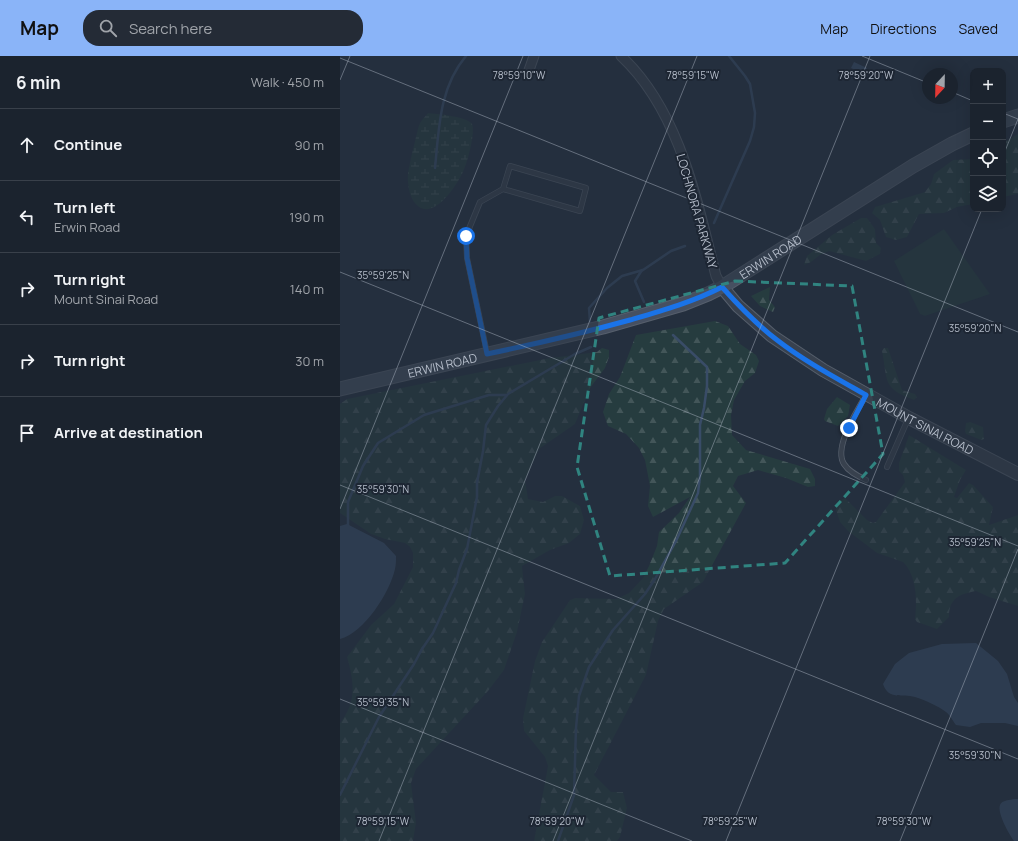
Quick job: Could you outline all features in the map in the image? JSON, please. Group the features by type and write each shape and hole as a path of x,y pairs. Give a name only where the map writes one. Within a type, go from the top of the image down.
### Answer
{"main road":[{"path":"1006,120 1018,116"},
{"name":"ERWIN ROAD","path":"340,389 603,327 696,299 722,287 913,166 970,135"}],"street":[{"path":"528,73 534,56"},
{"name":"LOCHNORA PARKWAY","path":"621,56 631,65 651,90 672,129 690,178 716,276 722,287"},
{"name":"MOUNT SINAI ROAD","path":"722,287 738,306 778,341 823,370 909,418 1018,474"}],"lane":[{"path":"487,354 467,258 466,236 480,202 503,189 510,166 586,188 580,211 503,189"},
{"path":"866,395 843,441 840,453 843,463 852,473 866,480"},
{"path":"888,467 909,418"}],"highlighted area":[{"path":"735,281 852,286 883,454 785,563 610,576 577,467 599,318"}],"green space":[{"path":"428,113 451,116 469,121 472,124 473,134 469,155 460,179 442,201 435,207 428,209 421,208 412,199 409,188 408,173 419,126"},
{"path":"1018,134 1018,194 1006,196 1006,176 1006,141"},
{"path":"970,159 970,205 957,207 944,213 919,214 907,237 896,240 886,237 880,220 872,213 875,207 925,192 931,184 934,174 953,160"},
{"path":"861,218 867,218 875,229 876,243 881,248 880,254 866,261 829,251 804,265 807,256 832,235"},
{"path":"944,229 990,294 925,316 920,314 894,261"},
{"path":"770,287 769,300 775,307 773,312 760,306 751,296"},
{"path":"715,321 728,326 740,344 756,355 759,361 755,373 745,381 734,400 731,415 732,435 746,450 810,469 815,479 815,486 808,487 786,478 758,470 738,476 733,486 746,503 703,582 664,609 658,621 646,675 594,775 611,792 623,792 627,808 620,837 617,841 534,841 548,766 545,757 524,731 523,718 535,661 542,642 570,600 575,598 616,599 629,593 643,578 649,566 657,546 659,532 679,513 690,497 653,517 648,506 650,486 645,460 639,448 626,434 608,426 603,412 609,394 620,377 636,335"},
{"path":"602,348 609,350 609,357 605,368 590,388 575,424 539,449 525,480 528,499 543,502 555,496 562,496 580,506 584,520 580,534 569,543 550,550 522,566 525,594 517,632 504,670 488,691 416,769 411,783 416,823 413,841 340,841 340,723 352,699 352,683 347,657 371,625 394,604 413,567 413,553 410,547 405,543 385,539 371,534 340,513 340,404 347,399 550,358 597,352"},
{"path":"884,348 888,348 902,390 915,394 917,397 914,400 896,392 888,383 882,351"},
{"path":"837,397 850,405 848,416 838,426 825,421 824,419 827,409"},
{"path":"970,422 983,427 984,439 981,440 966,434 966,423"},
{"path":"909,435 966,470 960,480 954,497 957,498 969,483 973,485 993,507 989,525 1018,515 1018,606 989,597 976,591 956,598 951,605 949,617 937,629 917,622 915,619 915,589 908,568 903,562 877,553 848,531 840,522 836,510 839,501 845,498 867,520 873,523 876,522 905,482 903,475 899,471 899,463"}],"water":[{"path":"854,62 867,68 864,74 851,68"},
{"path":"347,524 384,543 396,556 396,562 388,589 375,610 358,629 340,639 340,526"},
{"path":"976,643 998,661 1007,674 1014,697 1018,703 1018,726 1005,723 981,723 970,727 956,725 947,713 927,701 910,696 892,695 883,684 895,664 909,653 942,644"},
{"path":"1018,799 1018,841 1014,841 1009,834 1000,813 1000,805 1002,802"}],"waterway":[{"path":"435,168 439,124 445,95 457,68 466,56"},
{"path":"714,223 750,141 754,127 755,113 750,84 729,56"},
{"path":"590,322 589,308 607,288 622,276 643,270 671,251 685,246"},
{"path":"642,270 635,281 644,302"},
{"path":"558,841 574,795 576,728 579,696 589,667 613,630 645,594 655,579 676,541 698,493 700,476 700,425 707,386 707,367 673,335"},
{"path":"340,795 379,717 433,633 456,583 467,549 477,497 477,483 486,425 498,406 508,394 575,354 591,347"},
{"path":"348,526 348,502 363,466 378,443 424,415 489,395 507,395"}],"route":[{"path":"466,236 467,258 487,354 637,318 683,304 722,287 738,306 778,341 866,395 849,428"}]}
